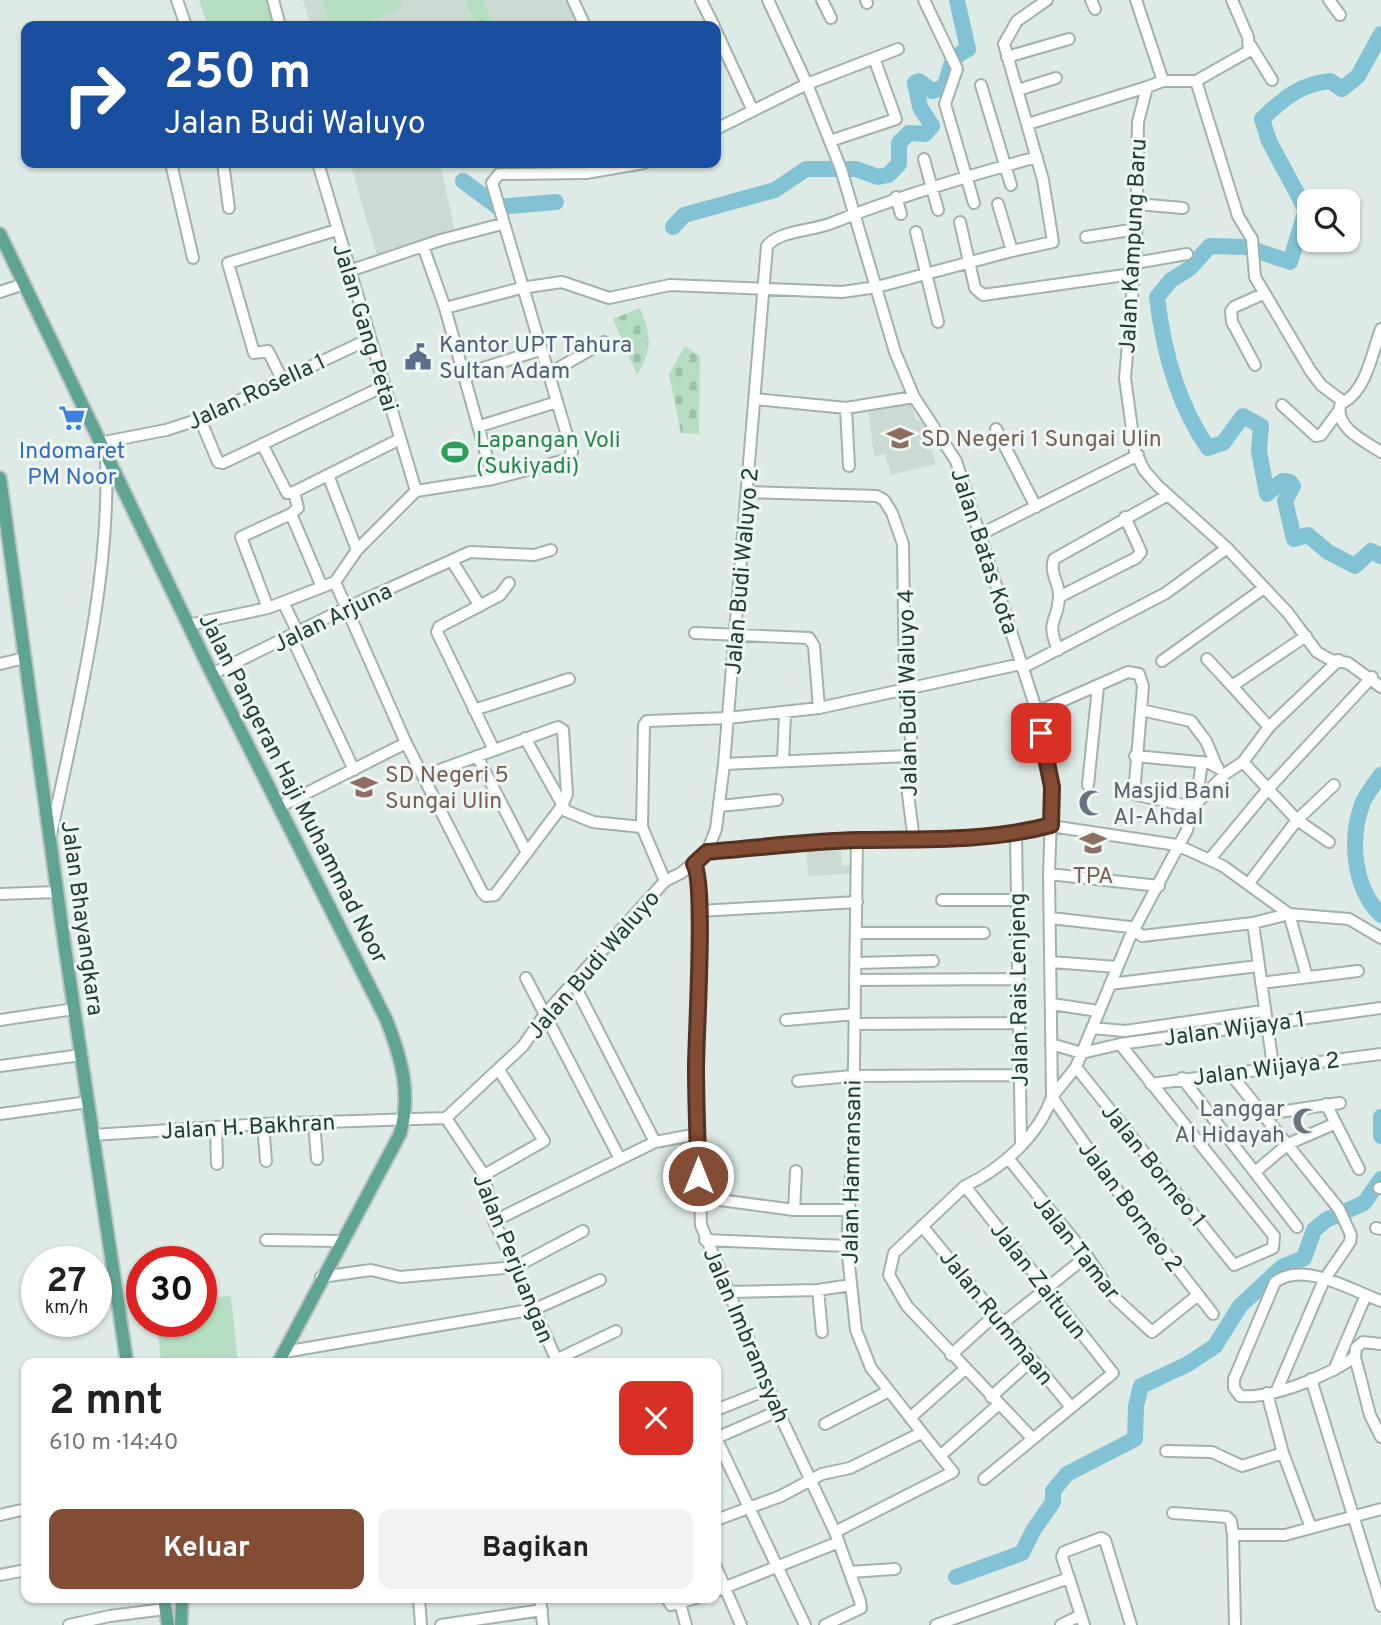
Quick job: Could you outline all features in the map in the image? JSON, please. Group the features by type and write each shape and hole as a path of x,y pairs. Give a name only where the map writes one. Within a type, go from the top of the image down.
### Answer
{"main road":[{"name":"Jalan Pangeran Haji Muhammad Noor","path":"0,234 212,674 386,1019 405,1078 404,1119 400,1134 321,1277 281,1357"},
{"name":"Jalan Bhayangkara","path":"0,478 57,892 126,1358"},
{"path":"181,1625 182,1603"},
{"path":"164,1604 167,1625"}],"street":[{"path":"177,0 184,21"},
{"path":"273,0 279,21"},
{"path":"573,0 583,21"},
{"path":"701,0 712,21"},
{"name":"Jalan Batas Kota","path":"768,0 831,141 855,211 895,352 914,397 956,461 1037,712 1052,787 1049,874 1052,1097 1045,1117 1021,1145 980,1179 965,1186 894,1253 889,1275 907,1306 951,1355"},
{"path":"822,0 831,18"},
{"path":"923,0 952,58 957,74 945,104 974,203"},
{"path":"445,308 521,288 568,282 609,298 670,285 842,292 877,287 969,261 1053,242 1037,157 1004,41 1014,25 1047,0"},
{"path":"1136,0 1163,81"},
{"path":"1232,0 1251,46 1272,80"},
{"path":"1329,0 1340,15"},
{"path":"1007,57 1069,39"},
{"path":"721,41 753,111"},
{"path":"1028,124 1163,81 1196,81 1242,55 1251,46"},
{"path":"721,127 807,84 898,49"},
{"path":"831,141 895,119 874,58"},
{"path":"1018,90 1056,78"},
{"path":"1196,81 1238,216 1252,239 1255,277 1321,385 1344,402 1354,396 1361,385 1381,329"},
{"path":"981,85 1011,185"},
{"name":"Jalan Kampung Baru","path":"1147,87 1138,122 1137,229 1125,378 1129,425 1138,455 1144,470 1227,548 1323,657 1339,660 1372,677 1381,687"},
{"path":"855,211 1037,157"},
{"path":"924,159 938,210"},
{"path":"173,168 193,258"},
{"path":"224,168 229,208"},
{"name":"Jalan Gang Petai","path":"319,168 416,491"},
{"path":"188,625 268,608 335,582 357,550 416,491 493,479 569,459 572,452 521,288 492,183 496,175 586,173 615,168"},
{"path":"897,197 901,214"},
{"path":"998,204 1012,251"},
{"path":"1137,204 1184,208"},
{"name":"Jalan Budi Waluyo 2","path":"707,852 716,829 720,806 769,243 831,223 855,211"},
{"path":"960,222 975,288 987,296 1132,274"},
{"path":"349,271 423,246 502,224"},
{"path":"1086,237 1137,229"},
{"path":"282,379 268,351 254,353 228,263 337,230"},
{"path":"916,232 938,322"},
{"path":"423,246 445,308 493,479"},
{"path":"1135,263 1187,254"},
{"path":"0,292 24,284"},
{"path":"1255,365 1232,321 1231,311 1234,306 1263,294"},
{"name":"Jalan Rosella 1","path":"99,443 166,430 200,419 369,339"},
{"path":"548,374 604,342"},
{"path":"464,374 540,350"},
{"path":"200,419 220,464 384,386"},
{"path":"755,399 846,408 914,397"},
{"path":"1282,405 1316,436 1321,435 1338,412 1341,400"},
{"path":"480,426 557,402"},
{"path":"846,408 849,466"},
{"path":"1338,412 1345,427 1381,452"},
{"path":"996,429 1036,507"},
{"path":"262,444 287,493 294,492 400,439"},
{"path":"981,534 1138,455"},
{"path":"50,839 87,651 104,542 108,498 106,457"},
{"path":"328,475 357,550"},
{"path":"268,608 241,537 291,514 298,508 294,492"},
{"name":"Jalan Budi Waluyo 4","path":"747,492 877,496 887,504 900,530 903,544 905,690 911,733 908,794 914,841"},
{"path":"108,498 119,494 126,496"},
{"path":"1058,650 1050,627 1059,597 1052,572 1054,559 1168,495"},
{"path":"291,514 322,587"},
{"path":"1059,597 1136,558 1141,552 1125,517"},
{"path":"665,881 642,827 644,725 650,720 785,713 1022,666 1166,593 1227,548"},
{"name":"Jalan Arjuna","path":"212,674 344,609 470,552 534,555 551,550"},
{"path":"452,561 480,606"},
{"path":"335,582 344,609 406,743 423,776 486,896 495,895 562,806 569,782 562,730 558,727 423,776"},
{"path":"494,750 437,632 439,627 500,594 509,583"},
{"path":"1162,661 1264,588"},
{"path":"283,602 354,769"},
{"path":"695,634 809,638 814,646 819,708"},
{"path":"1232,686 1306,636"},
{"path":"0,664 25,658"},
{"path":"1207,659 1269,727"},
{"path":"1195,806 1221,771 1243,762 1269,727 1339,660"},
{"path":"1037,712 1128,672 1139,674 1143,686 1131,793 1195,806"},
{"path":"1210,859 1268,789 1372,677"},
{"path":"474,710 569,679"},
{"path":"1088,785 1098,687"},
{"path":"1141,710 1191,721 1206,741 1221,771"},
{"path":"783,761 785,713"},
{"path":"525,738 562,806 571,814 593,822 642,827"},
{"path":"279,807 406,743"},
{"path":"1135,755 1202,762 1221,771"},
{"path":"477,756 527,853"},
{"path":"724,764 908,756"},
{"path":"1052,1097 1077,1067 1085,1052 1098,1011 1134,930 1159,886 1177,845 1188,830 1202,762"},
{"path":"1243,762 1297,820 1329,842"},
{"path":"41,777 48,789 62,783"},
{"path":"1249,883 1297,820 1334,785"},
{"path":"720,806 777,800"},
{"path":"707,852 857,840 914,841 1016,835 1051,825 1177,845 1210,859 1249,883 1289,914 1307,977"},
{"name":"Jalan Rais Lenjeng","path":"1016,835 1021,1145"},
{"name":"Jalan Hamransani","path":"838,1540 953,1472 864,1357 856,1330 847,1246 855,1019 857,840"},
{"name":"Jalan Budi Waluyo","path":"446,1118 523,1045 545,1014 665,881 694,864 707,852"},
{"name":"Jalan Imbramsyah","path":"694,864 698,872 700,911 698,1197 705,1240 778,1411 813,1480 862,1606 825,1625"},
{"path":"1049,874 1159,886"},
{"path":"0,894 57,892"},
{"path":"942,900 1016,900"},
{"path":"700,911 857,902"},
{"path":"1051,918 1130,927 1142,936 1253,923 1289,914 1349,919 1381,938"},
{"path":"1253,923 1263,1011 1273,1066"},
{"path":"856,933 984,933"},
{"path":"856,963 933,961"},
{"path":"1051,962 1118,967"},
{"path":"1110,984 1258,966"},
{"path":"1261,983 1358,971"},
{"path":"526,978 620,1158"},
{"path":"855,980 1018,979"},
{"path":"573,982 655,1142"},
{"path":"1052,1004 1098,1011"},
{"name":"Jalan Wijaya 1","path":"1085,1052 1120,1044 1381,1008"},
{"path":"0,1020 75,1009"},
{"path":"1092,1028 1125,1031 1263,1011"},
{"path":"786,1020 1019,1023"},
{"path":"1051,1044 1085,1052"},
{"path":"1120,1044 1151,1084"},
{"name":"Jalan Wijaya 2","path":"1151,1084 1381,1054"},
{"path":"0,1066 81,1055"},
{"name":"Jalan Borneo 1","path":"1077,1067 1236,1266 1273,1248 1275,1236 1151,1084"},
{"path":"484,1175 544,1141 499,1070"},
{"path":"1229,1072 1266,1114 1339,1209 1347,1225 1350,1242 1324,1280 1272,1392 1283,1453 1311,1528"},
{"path":"798,1081 852,1076 1020,1074"},
{"path":"1182,1078 1297,1227"},
{"name":"Jalan Borneo 2","path":"1052,1097 1119,1193 1213,1314"},
{"path":"0,1108 0,1114 88,1102"},
{"path":"1266,1114 1340,1103"},
{"path":"1326,1104 1359,1169"},
{"path":"404,1119 446,1118"},
{"name":"Jalan Perjuangan","path":"446,1118 484,1175 494,1221 555,1358"},
{"name":"Jalan H. Bakhran","path":"93,1135 262,1124 404,1119"},
{"path":"314,1122 317,1159"},
{"path":"262,1124 266,1161"},
{"path":"1255,1172 1288,1144 1334,1124"},
{"path":"216,1127 217,1164"},
{"path":"494,1221 655,1142 698,1133"},
{"name":"Jalan Tamar","path":"1007,1157 1087,1256 1115,1298 1152,1332 1198,1294"},
{"path":"794,1210 796,1171"},
{"name":"Jalan Zaituun","path":"965,1186 1113,1373 1071,1407"},
{"path":"698,1197 794,1210 849,1210"},
{"name":"Jalan Rummaan","path":"922,1226 1071,1407"},
{"path":"321,1277 371,1270 400,1277 515,1267 583,1231"},
{"path":"266,1240 342,1241"},
{"path":"705,1240 847,1246"},
{"path":"1031,1438 951,1355 999,1319 1045,1290 1087,1256"},
{"path":"1355,1357 1334,1371 1272,1392 1240,1396 1234,1388 1234,1379 1275,1282 1300,1273 1381,1301"},
{"path":"281,1357 535,1309 600,1280"},
{"path":"727,1292 818,1290 851,1285"},
{"path":"818,1290 822,1332"},
{"path":"1334,1371 1366,1295"},
{"path":"565,1358 616,1331"},
{"path":"1380,1430 1370,1415 1355,1357 1356,1348 1363,1342 1381,1343"},
{"path":"940,1456 1032,1360"},
{"path":"910,1418 965,1369"},
{"path":"1311,1379 1381,1605"},
{"path":"721,1408 769,1389"},
{"path":"825,1424 889,1391"},
{"path":"984,1479 1071,1407"},
{"path":"721,1436 778,1411"},
{"path":"721,1518 840,1468 850,1468 921,1433"},
{"path":"721,1448 806,1625"},
{"path":"1166,1451 1212,1452 1242,1466 1283,1453"},
{"path":"1233,1535 1285,1535 1381,1509"},
{"path":"0,1515 21,1511"},
{"path":"1173,1513 1227,1517 1231,1521 1235,1625"},
{"path":"1061,1625 1082,1620 1062,1557 1064,1552 1101,1538 1105,1540 1131,1625"},
{"path":"721,1589 779,1567 838,1540"},
{"path":"1368,1562 1381,1558"},
{"path":"850,1572 895,1569"},
{"path":"0,1575 21,1571"},
{"path":"936,1625 1069,1578"},
{"path":"721,1591 741,1625"},
{"path":"419,1603 421,1625"},
{"path":"669,1603 680,1603 686,1625"},
{"path":"69,1625 164,1604"},
{"path":"441,1625 541,1604 543,1625"}],"shaded area":[{"path":"303,0 568,0 578,21 309,21"},
{"path":"351,168 441,168 455,232 378,259"},
{"name":"SD Negeri 1 Sungai Ulin","path":"911,402 916,420 923,421 936,464 891,475 885,454 874,456 868,408"},
{"path":"840,845 842,866 853,865 853,874 808,876 806,848"}],"green space":[{"path":"199,0 266,0 272,21 206,21"},
{"path":"322,0 400,0 403,8 369,21 330,21"},
{"path":"466,0 483,0 491,21 473,21"},
{"path":"640,308 649,342 646,358 637,375 613,319"},
{"path":"685,346 700,356 699,434 681,433 669,374"},
{"path":"231,1296 237,1358 161,1358 159,1337 217,1337 217,1297"}],"waterway":[{"path":"673,227 684,215 775,190 806,169 856,169 878,177 888,175 899,164 899,143 909,133 925,134 932,126 920,107 915,83 919,81 932,91 943,88 952,62 968,49 957,0"},
{"path":"1381,34 1358,76 1342,89 1330,81 1310,85 1285,99 1262,119 1269,141 1306,210 1290,262 1246,247 1210,246 1189,269 1171,280 1157,297 1173,376 1188,413 1208,448 1223,443 1243,416 1261,426 1259,451 1267,494 1282,481 1290,482 1293,486 1285,501 1294,539 1308,535 1328,552 1355,566 1371,551 1381,556"},
{"path":"463,181 498,207 556,202"},
{"path":"1381,775 1363,802 1355,846 1356,862 1364,891 1381,915"},
{"path":"1381,1117 1381,1136"},
{"path":"956,1577 1022,1553 1034,1529 1053,1502 1053,1491 1067,1474 1135,1439 1136,1406 1141,1386 1188,1364 1215,1346 1240,1306 1282,1267 1304,1258 1314,1230 1326,1220 1364,1203 1381,1179"}],"place":[{"name":"Kantor UPT Tahura Sultan Adam","path":"418,357"},
{"name":"Indomaret PM Noor","path":"72,418"},
{"name":"SD Negeri 1 Sungai Ulin","path":"900,438"},
{"name":"Lapangan Voli (Sukiyadi)","path":"455,452"},
{"name":"SD Negeri 5 Sungai Ulin","path":"364,787"},
{"name":"Masjid Bani Al-Ahdal","path":"1092,803"},
{"name":"TPA","path":"1093,843"},
{"name":"Langgar Al Hidayah","path":"1306,1121"}],"route":[{"path":"698,1176 696,1070 700,911 698,872 694,864 707,852 857,840 914,841 1016,835 1051,825 1052,787 1041,733"}]}
